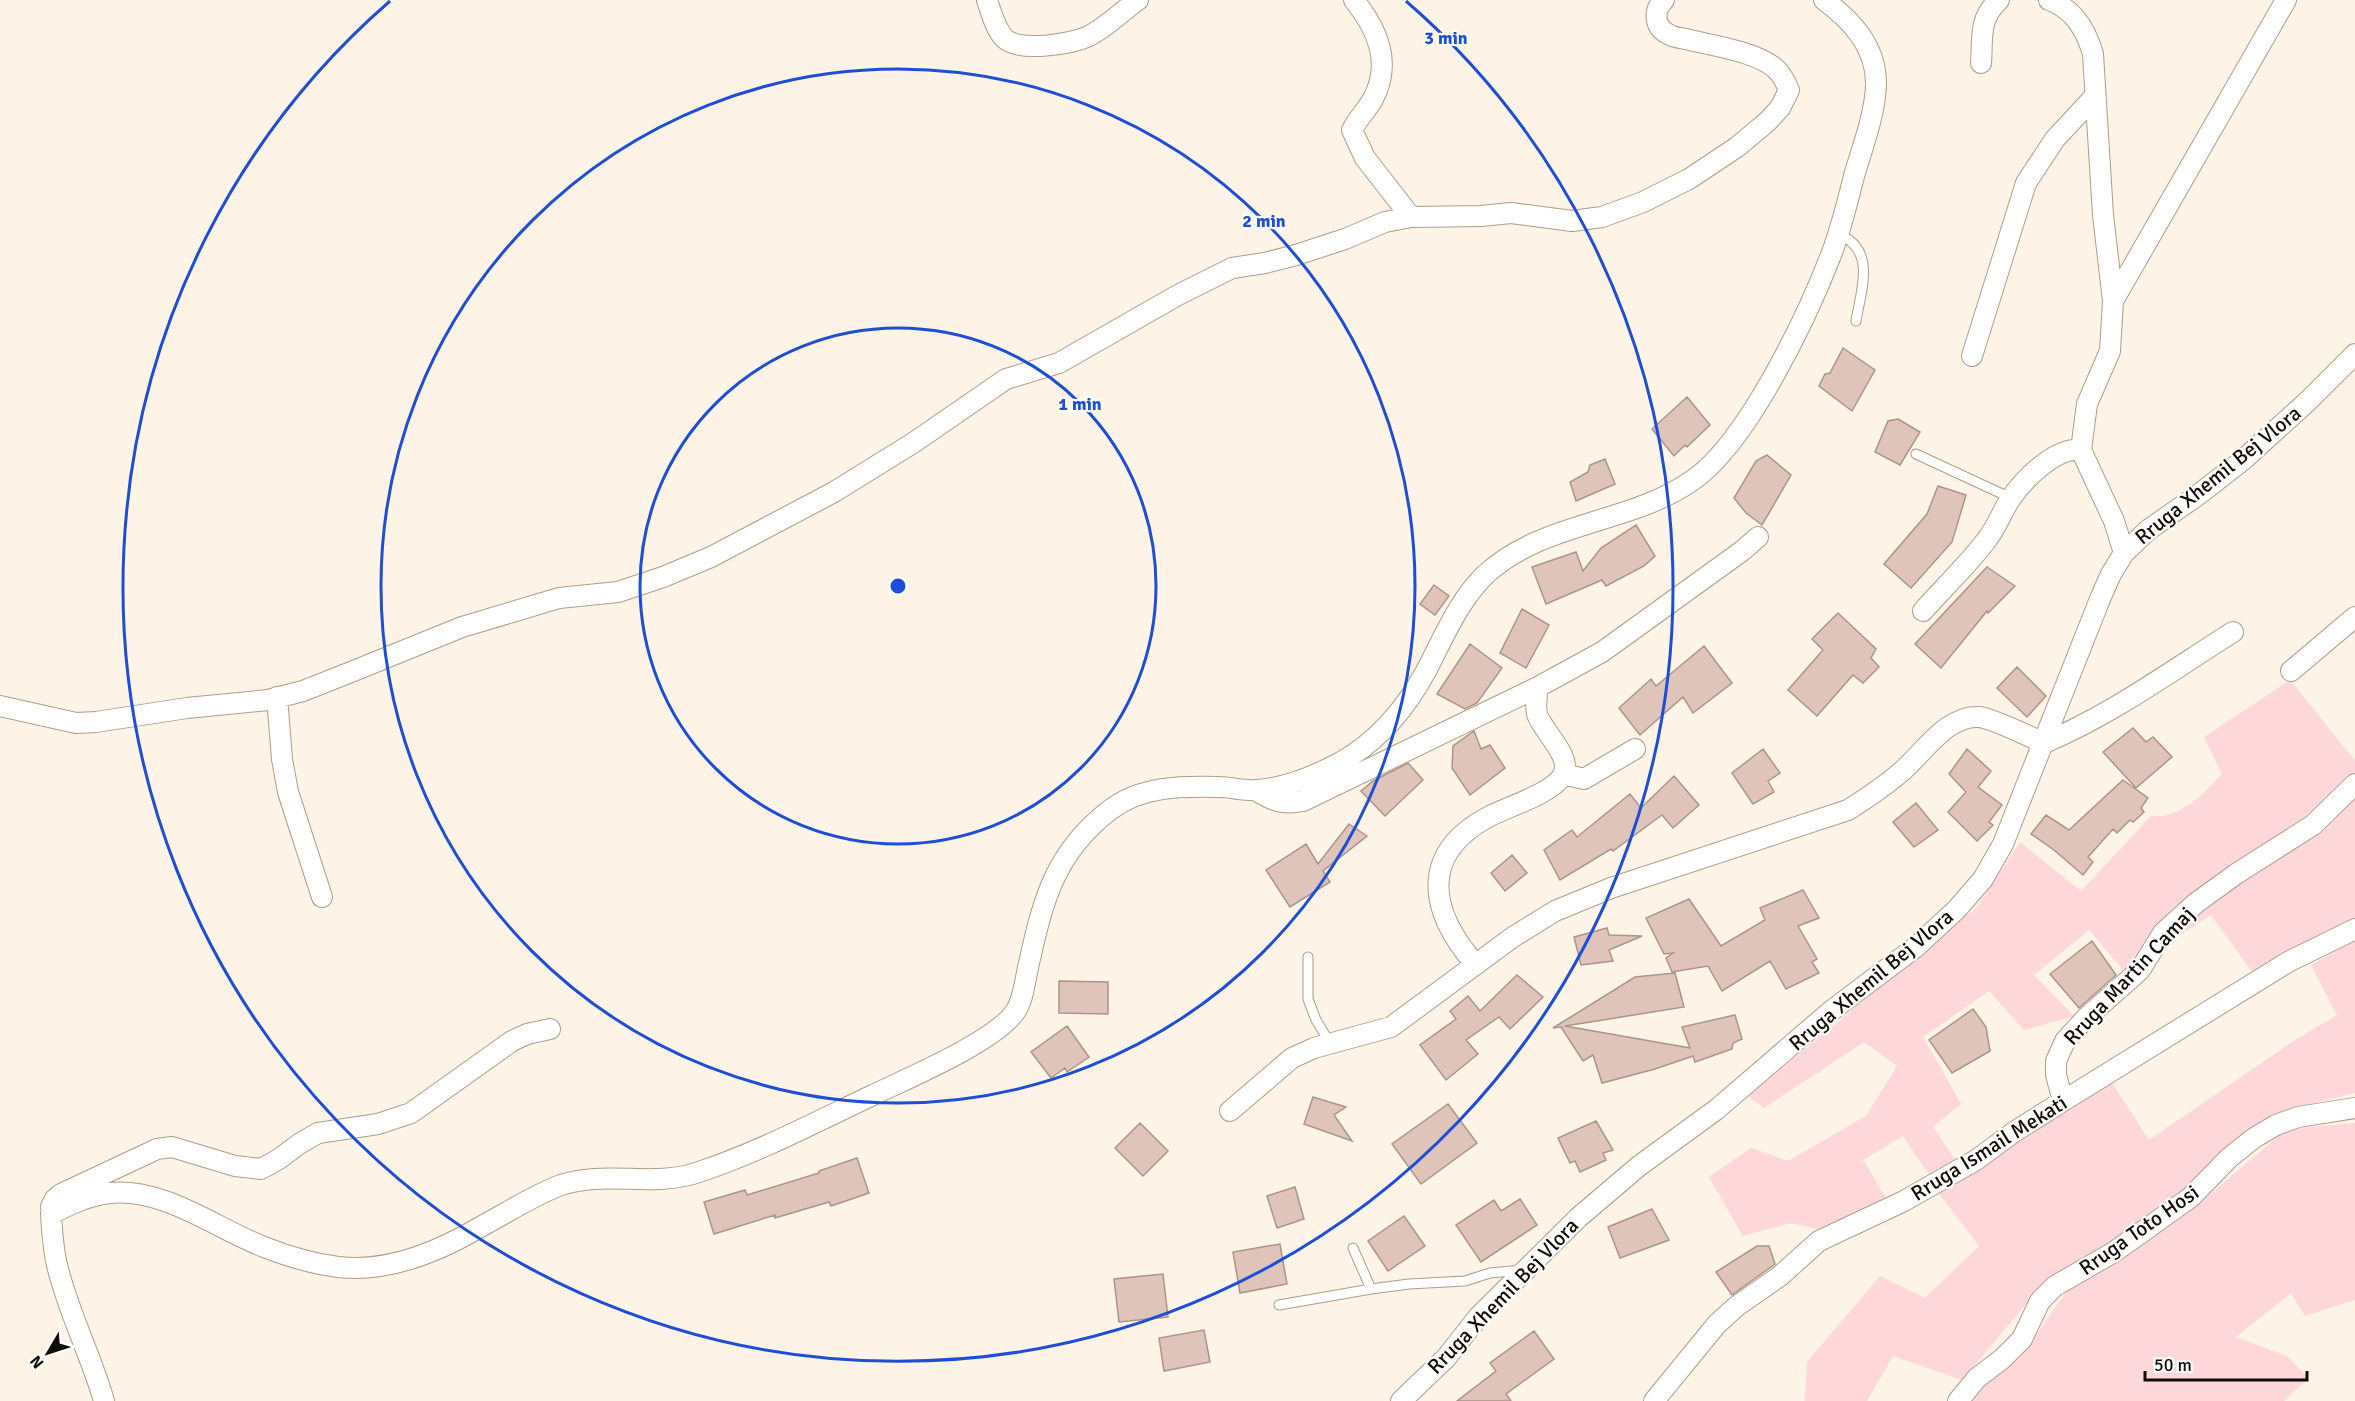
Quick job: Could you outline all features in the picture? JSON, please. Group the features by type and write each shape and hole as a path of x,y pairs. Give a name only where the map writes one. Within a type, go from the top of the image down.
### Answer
{"street":[{"path":"987,0 1003,37 1011,43 1031,45 1065,44 1090,36 1138,0"},
{"path":"1354,0 1375,29 1381,55 1381,80 1372,101 1357,118 1352,130 1365,158 1411,217"},
{"path":"0,706 76,723 277,697 303,691 462,627 559,598 618,591 663,577 711,557 834,492 913,443 1006,379 1059,363 1215,275 1232,268 1296,255 1345,239 1385,222 1411,217 1511,213 1572,221 1602,217 1643,202 1689,179 1737,147 1780,108 1789,90 1776,69 1750,56 1668,35 1659,27 1656,17 1657,6 1664,0"},
{"path":"51,1214 82,1200 108,1193 132,1194 154,1198 264,1247 338,1267 362,1267 429,1253 558,1186 583,1179 655,1181 693,1175 756,1150 980,1041 1017,1009 1048,886 1080,838 1117,805 1140,793 1177,787 1256,790 1315,775 1348,758 1376,738 1400,710 1424,674 1447,628 1466,597 1486,574 1510,556 1567,530 1640,507 1674,491 1694,480 1718,460 1739,432 1780,363 1811,300 1838,234 1863,145 1876,84 1873,61 1865,42 1849,18 1824,0"},
{"path":"1981,63 1983,24 1990,8 1999,0"},
{"path":"2049,0 2059,4 2076,19 2088,36 2092,54 2102,205 2113,301 2110,351 2087,404 2080,450 2114,521 2124,553"},
{"path":"2113,301 2286,0"},
{"path":"1972,356 2026,183 2055,140 2095,96"},
{"name":"Rruga Xhemil Bej Vlora","path":"1401,1401 1446,1358 1479,1316 1524,1269 1579,1217 1614,1187 1716,1109 1831,1011 1917,946 1958,909 1983,879 2003,844 2100,599 2111,574 2124,553 2148,530 2243,460 2355,354"},
{"path":"1923,610 1987,540 2001,520 2011,498 2040,468 2056,455 2070,449 2080,450"},
{"path":"1256,790 1270,799 1288,804 1303,801 1538,687 1602,652 1743,551 1758,537"},
{"path":"2291,671 2355,617"},
{"path":"1230,1111 1292,1058 1330,1042 1391,1027 1475,964 1555,911 1611,888 1848,810 1878,791 1903,771 1939,735 1957,721 1979,717 2044,743 2111,709 2233,632"},
{"path":"1475,964 1461,948 1439,905 1437,886 1441,867 1452,848 1467,831 1490,816 1533,796 1555,783 1564,774 1565,764 1560,749 1537,713 1538,687"},
{"path":"277,697 282,759 288,792 322,897"},
{"path":"1564,774 1584,779 1635,749"},
{"name":"Rruga Martin Camaj","path":"2063,1101 2056,1075 2056,1061 2065,1041 2086,1018 2140,970 2163,933 2196,903 2236,874 2313,825 2355,784"},
{"name":"Rruga Ismail Mekati","path":"1654,1401 1717,1324 1737,1306 1780,1276 1818,1241 1904,1201 1976,1160 2014,1132 2288,962 2355,929"},
{"path":"104,1401 57,1264 51,1204 60,1194 157,1149 172,1147 235,1166 261,1168 318,1133 378,1124 411,1113 512,1041 527,1034 550,1029"},
{"name":"Rruga Toto Hosi","path":"1958,1401 1977,1378 2002,1359 2022,1339 2040,1301 2055,1286 2114,1252 2191,1197 2229,1158 2254,1138 2276,1125 2298,1117 2355,1108"}],"lane":[{"path":"1838,234 1850,239 1863,258 1863,284 1856,321"},
{"path":"1917,454 2011,498"},
{"path":"1308,957 1308,999 1316,1020 1330,1042"},
{"path":"1353,1248 1371,1289"},
{"path":"1279,1305 1409,1284 1465,1281 1490,1273 1524,1269"}],"shaded area":[{"path":"2290,680 2355,761 2355,920 2254,974 2211,915 2183,933 2150,935 2140,955 2126,973 2089,930 2034,975 2074,1016 2024,1030 1989,991 1923,1037 1961,1104 1933,1127 1956,1161 1930,1176 1903,1136 1863,1160 1888,1201 1817,1229 1791,1223 1743,1236 1709,1177 1751,1148 1788,1161 1866,1116 1897,1066 1864,1042 1764,1108 1748,1096 1976,908 2020,842 2081,891 2151,816 2172,814 2191,804 2222,774 2204,737"},
{"path":"2355,940 2355,1093 2286,1110 2254,1125 2189,1189 2052,1280 2034,1295 1962,1380 1893,1356 1867,1401 1805,1401 1807,1362 1880,1276 1925,1298 1979,1246 1938,1192 2055,1115 2112,1083 2149,1140 2295,1040 2337,1015 2311,965"},
{"path":"2355,1123 2355,1300 2305,1316 2291,1293 2236,1337 2287,1356 2308,1378 2284,1401 1970,1401 1975,1393 2020,1357 2067,1291 2196,1206 2287,1129"}],"building":[{"path":"1843,348 1875,370 1852,411 1819,386 1825,374 1830,373"},
{"path":"1687,397 1710,425 1674,456 1652,429"},
{"path":"1898,419 1920,432 1900,465 1875,452 1888,421"},
{"path":"1767,455 1791,475 1762,525 1746,513 1734,498 1756,461"},
{"path":"1605,459 1615,484 1576,501 1570,482 1588,472 1590,465"},
{"path":"1938,486 1966,495 1952,542 1911,588 1884,564 1927,514"},
{"path":"1636,525 1655,556 1644,566 1606,586 1602,580 1546,604 1532,567 1576,552 1583,571 1601,548"},
{"path":"1987,567 2015,586 1988,613 1987,611 1941,668 1915,644"},
{"path":"1434,585 1449,596 1435,615 1420,604"},
{"path":"1522,609 1549,625 1526,668 1500,653"},
{"path":"1838,613 1876,649 1871,658 1879,667 1863,683 1853,675 1817,716 1788,690 1823,650 1812,639"},
{"path":"1470,644 1502,668 1477,703 1465,709 1437,694"},
{"path":"1704,646 1732,683 1693,713 1683,697 1640,735 1619,708 1651,679 1656,686"},
{"path":"2017,667 2046,696 2027,717 1997,688"},
{"path":"2133,728 2146,742 2153,737 2172,757 2136,788 2103,752"},
{"path":"1474,731 1481,749 1490,745 1505,768 1470,795 1452,768 1453,746"},
{"path":"1763,749 1780,773 1768,781 1774,792 1753,804 1732,773"},
{"path":"1967,749 1991,771 1978,787 2002,805 1989,822 1993,825 1977,841 1948,812 1966,792 1949,774"},
{"path":"1408,763 1423,780 1385,816 1361,791 1373,781"},
{"path":"1674,776 1699,805 1673,828 1662,815 1613,851 1611,849 1560,880 1544,850 1572,830 1577,837 1630,794 1641,808"},
{"path":"2123,780 2148,798 2141,808 2144,812 2133,822 2130,820 2117,833 2113,829 2088,857 2093,862 2083,875 2031,834 2046,815 2069,830"},
{"path":"1916,803 1938,830 1914,847 1893,822"},
{"path":"1349,824 1367,836 1323,871 1330,882 1290,907 1266,870 1306,844 1318,864"},
{"path":"1512,855 1527,873 1505,891 1491,873"},
{"path":"1803,890 1819,918 1798,926 1817,959 1812,962 1819,973 1786,989 1770,961 1722,991 1708,966 1672,972 1666,958 1673,953 1664,954 1646,918 1689,899 1721,946 1765,920 1760,908"},
{"path":"1607,928 1609,935 1642,936 1609,950 1613,961 1581,965 1574,937"},
{"path":"2092,941 2116,975 2079,1008 2050,974"},
{"path":"1675,973 1684,1007 1565,1026 1690,1048 1682,1027 1735,1015 1742,1039 1733,1043 1732,1049 1695,1062 1693,1056 1602,1083 1593,1055 1583,1061 1561,1027 1553,1028 1635,977"},
{"path":"1517,975 1543,997 1510,1029 1499,1017 1466,1040 1478,1054 1446,1080 1420,1045 1456,1019 1450,1011 1468,996 1480,1011"},
{"path":"1059,981 1108,982 1108,1014 1059,1013"},
{"path":"1973,1009 1986,1027 1990,1051 1952,1073 1929,1040"},
{"path":"1067,1026 1089,1057 1067,1072 1065,1068 1051,1078 1031,1052"},
{"path":"1313,1097 1346,1107 1334,1115 1352,1141 1304,1124"},
{"path":"1448,1104 1477,1143 1421,1184 1392,1144"},
{"path":"1596,1121 1613,1150 1603,1153 1606,1160 1580,1172 1575,1161 1570,1163 1558,1138"},
{"path":"1140,1123 1168,1151 1143,1176 1115,1148"},
{"path":"857,1158 869,1193 831,1206 829,1202 775,1218 775,1215 714,1234 704,1202 745,1190 747,1195 819,1173 819,1171"},
{"path":"1295,1187 1304,1219 1277,1228 1267,1196"},
{"path":"1520,1199 1537,1225 1481,1262 1456,1225 1494,1200 1501,1211"},
{"path":"1652,1209 1669,1240 1620,1258 1608,1227"},
{"path":"1404,1216 1425,1246 1388,1271 1368,1241"},
{"path":"1280,1244 1287,1284 1240,1293 1233,1252"},
{"path":"1757,1246 1769,1246 1775,1264 1732,1295 1716,1272"},
{"path":"1163,1274 1168,1317 1119,1322 1114,1279"},
{"path":"1204,1330 1210,1362 1164,1371 1159,1338"},
{"path":"1534,1331 1554,1359 1506,1394 1511,1401 1457,1401 1496,1371 1490,1363"}]}
